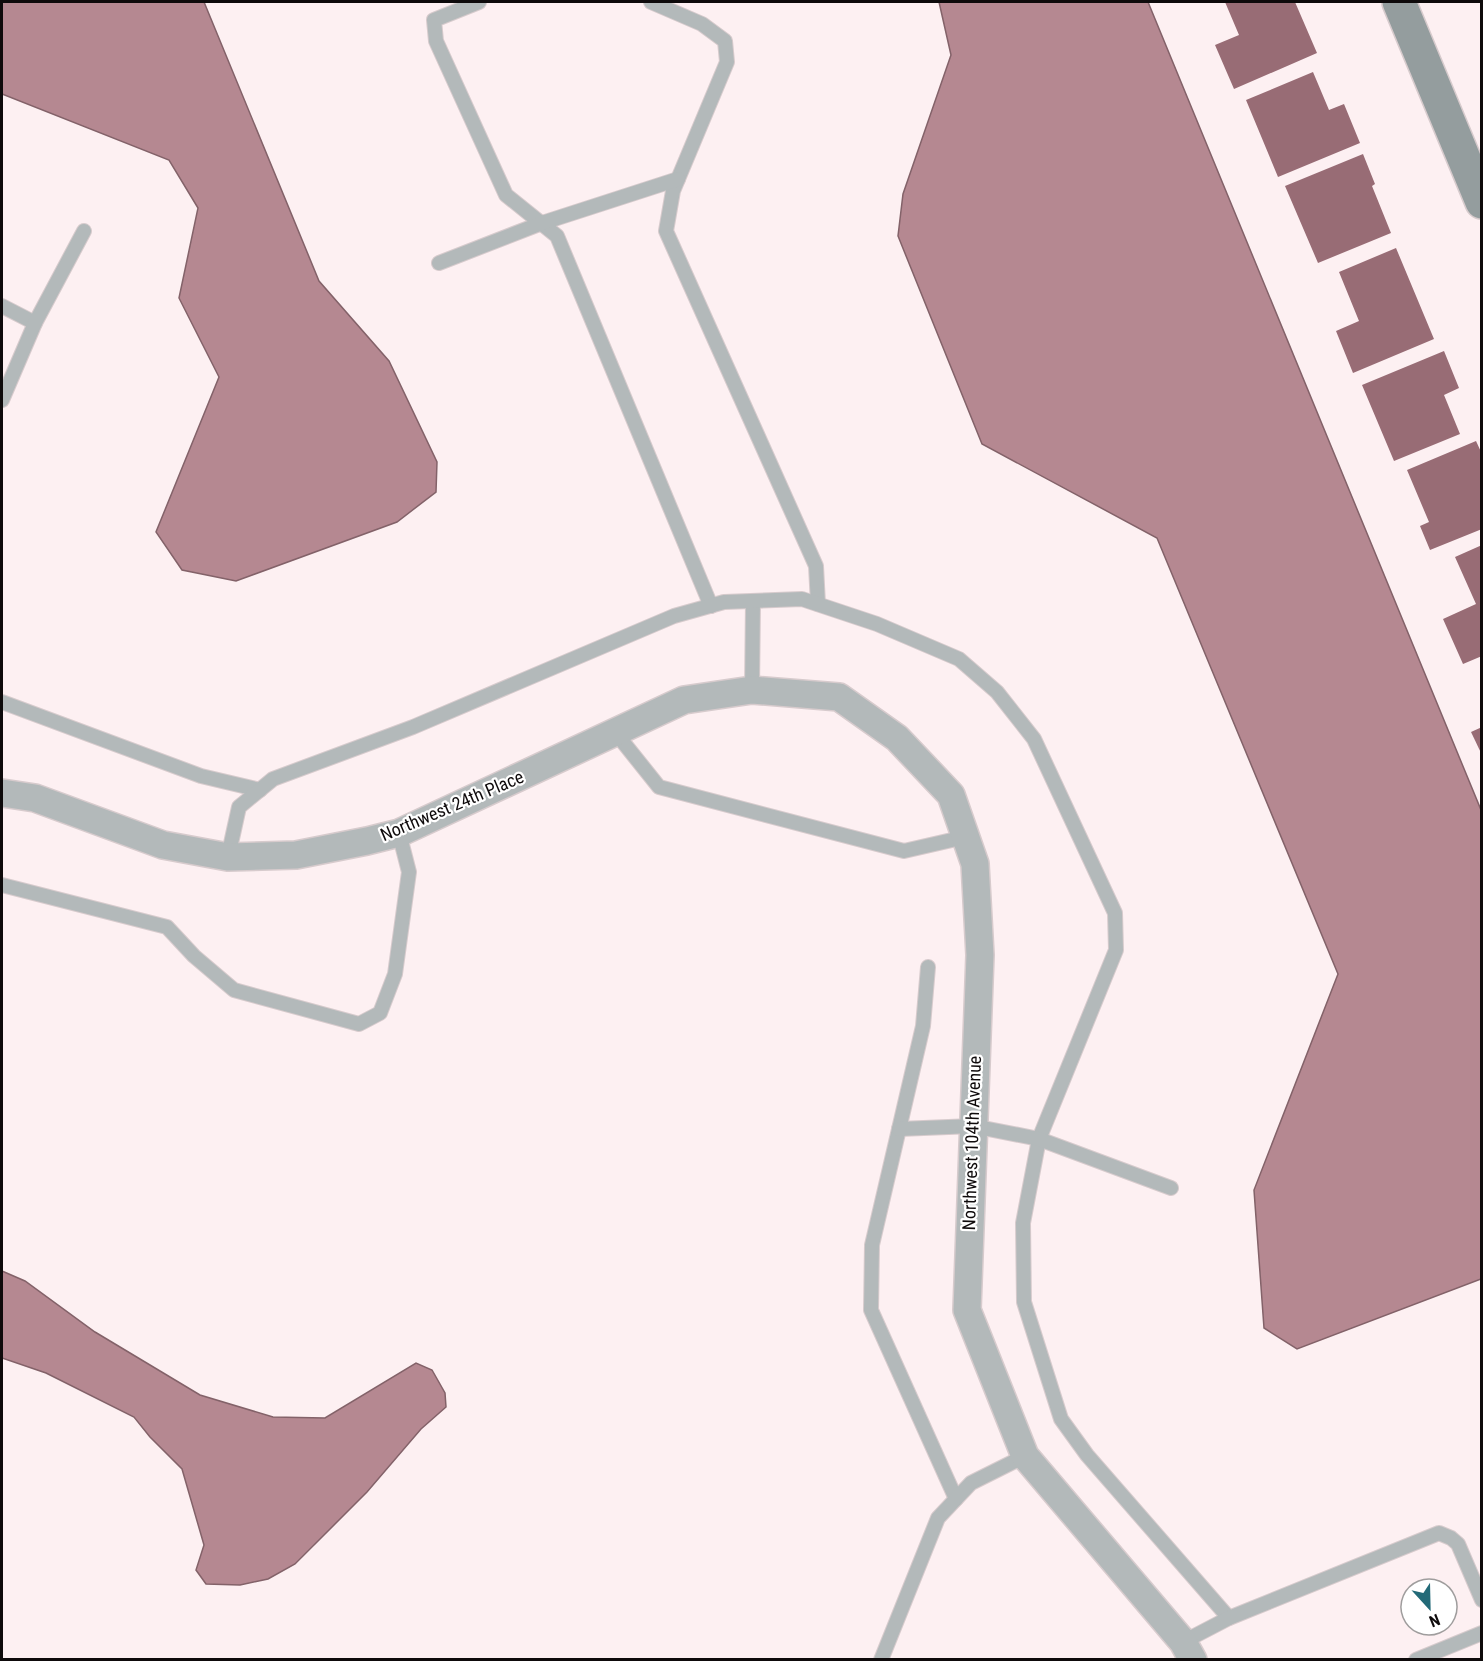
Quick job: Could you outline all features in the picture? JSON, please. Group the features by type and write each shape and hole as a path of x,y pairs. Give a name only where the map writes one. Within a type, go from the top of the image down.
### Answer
{"street":[{"path":"1399,2 1482,201"},
{"name":"Northwest 24th Place","path":"2,793 35,798 163,845 228,857 296,855 367,842 399,833 684,700 752,690"},
{"name":"Northwest 104th Avenue","path":"752,690 839,698 897,738 951,795 975,864 980,955 967,1310 1024,1456 1188,1651"}],"lane":[{"path":"479,2 434,20 436,41 506,195 557,236 711,606"},
{"path":"651,2 702,24 725,41 727,62 673,191 666,231 816,566 818,604"},
{"path":"439,263 542,223 678,179"},
{"path":"2,400 35,323 84,231"},
{"path":"2,306 35,323"},
{"path":"228,857 239,807 273,779 413,727 674,616 724,602 802,599 877,624 959,659 997,692 1034,739 1115,913 1116,950 1039,1138 1023,1223 1024,1302 1061,1419 1087,1455 1229,1618"},
{"path":"752,690 753,601"},
{"path":"2,702 201,776 260,790"},
{"path":"615,732 659,787 904,851 965,837"},
{"path":"2,885 167,927 194,956 234,990 359,1024 380,1013 395,974 409,872 399,833"},
{"path":"928,967 923,1026 872,1245 871,1310 956,1499"},
{"path":"899,1129 973,1126 1039,1138 1171,1188"},
{"path":"881,1659 938,1518 970,1483 1024,1456"},
{"path":"1188,1651 1229,1618 1439,1533 1458,1544 1482,1600"},
{"path":"1416,1659 1482,1633"}],"shaded area":[{"path":"2,2 204,2 319,281 389,361 437,462 436,492 397,522 236,581 182,570 156,532 219,377 179,298 198,208 169,160 2,94"},
{"path":"939,2 1148,2 1481,810 1481,1279 1297,1349 1264,1328 1254,1190 1338,974 1157,538 982,444 898,236 903,194 951,55"},
{"path":"2,1271 25,1281 95,1332 200,1395 273,1417 325,1418 416,1363 432,1370 445,1393 446,1407 421,1429 367,1492 295,1564 268,1579 240,1585 206,1584 196,1570 204,1545 182,1469 150,1437 134,1417 46,1373 2,1358"}],"building":[{"path":"1225,2 1295,2 1317,53 1234,89 1215,45 1239,35"},
{"path":"1313,72 1329,110 1344,104 1360,143 1278,177 1246,100"},
{"path":"1363,154 1375,184 1372,186 1391,233 1318,263 1285,186"},
{"path":"1396,248 1434,339 1353,373 1336,331 1359,321 1339,272"},
{"path":"1444,351 1459,388 1444,395 1460,434 1394,461 1362,385"},
{"path":"1476,441 1482,454 1482,529 1430,550 1420,526 1429,522 1407,470"},
{"path":"1482,545 1482,656 1463,664 1443,619 1476,604 1455,557"},
{"path":"1482,727 1482,755 1471,732"}]}
